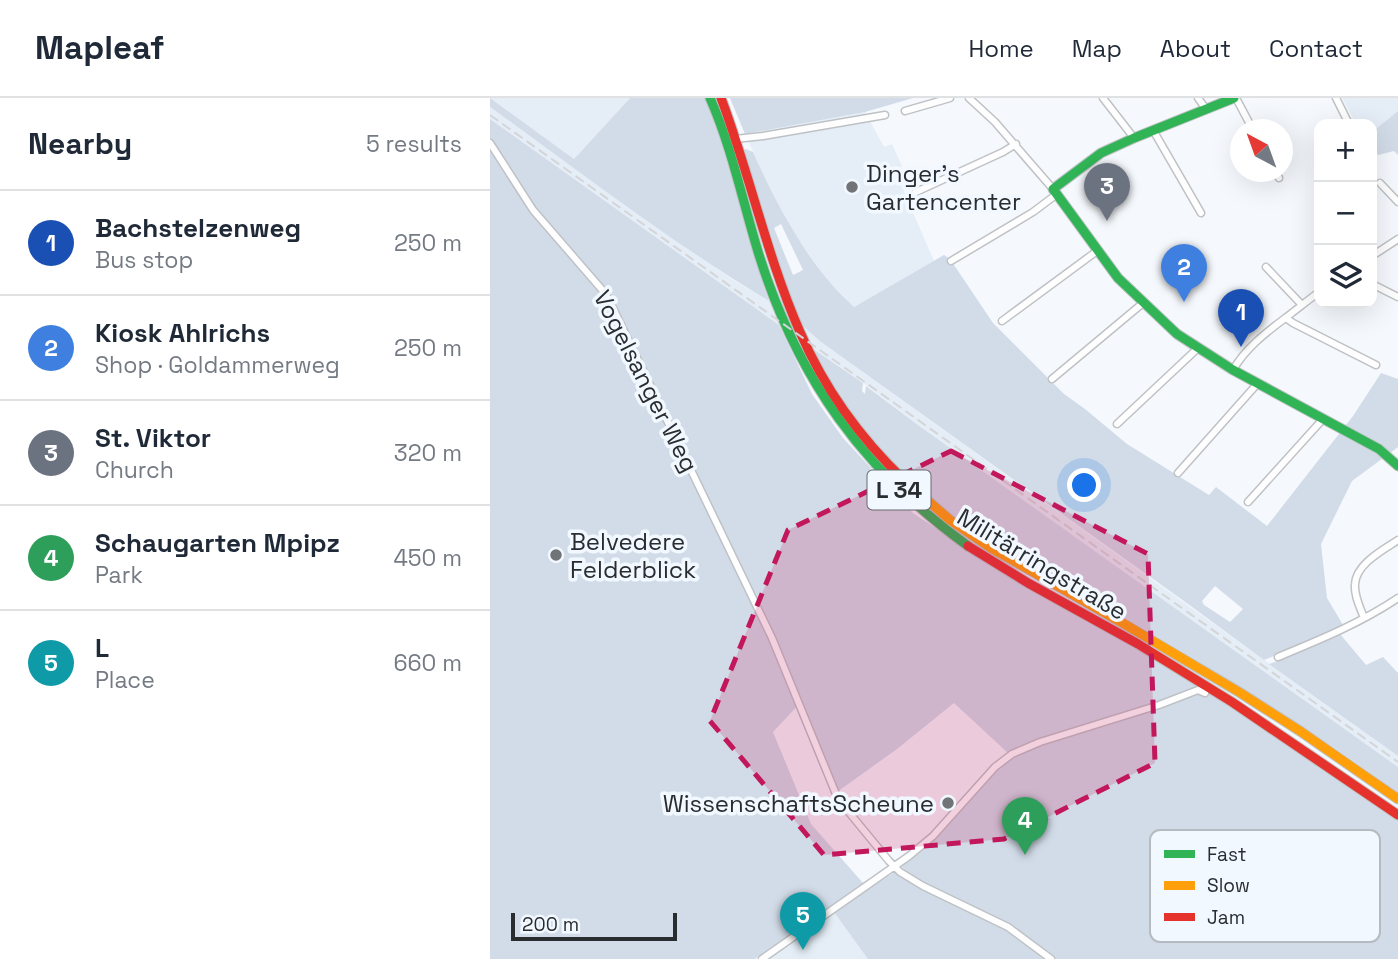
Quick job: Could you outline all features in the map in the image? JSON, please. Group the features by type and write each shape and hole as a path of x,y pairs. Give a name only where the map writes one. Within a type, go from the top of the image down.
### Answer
{"main road":[{"name":"Militärringstraße","path":"710,98 726,141 765,274 789,335 828,404 867,457 892,485 972,550 1035,588 1125,636 1232,702 1398,816"},
{"name":"Militärringstraße","path":"721,98 737,139 784,293 801,335 837,399 877,451 902,478 928,502 979,540 1239,692 1398,799"},
{"path":"1235,98 1101,153 1055,191 1118,278 1177,334 1233,370 1379,449 1398,466"}],"street":[{"path":"905,111 950,98"},
{"path":"951,261 1033,212 1055,191 1016,144 969,98"},
{"path":"1103,98 1133,138"},
{"path":"1198,98 1206,109"},
{"path":"1235,98 1247,119"},
{"path":"1336,98 1346,119"},
{"path":"726,141 885,115"},
{"path":"1153,130 1201,213"},
{"name":"Vogelsanger Weg","path":"490,144 533,211 610,302 772,638 838,799 894,867 923,886 1008,927 1051,959"},
{"path":"916,192 1016,144"},
{"path":"1380,183 1398,202"},
{"path":"1377,253 1398,239"},
{"path":"1002,321 1097,251"},
{"path":"1266,267 1301,304"},
{"path":"1377,286 1398,297"},
{"path":"1233,370 1252,345 1314,295"},
{"path":"1052,379 1143,303"},
{"path":"1286,318 1376,365"},
{"path":"1117,424 1198,348"},
{"path":"1178,473 1258,383"},
{"path":"1248,502 1323,419"},
{"path":"1364,618 1356,593 1359,572 1398,540"},
{"path":"1278,657 1321,640 1397,601"},
{"path":"762,959 894,867 933,836 995,767 1012,754 1040,741 1159,705 1198,690 1205,693"}],"highlighted area":[{"path":"951,451 1148,554 1155,763 1004,839 824,855 710,721 788,530"}],"shaded area":[{"path":"490,98 630,98 574,159"},
{"path":"490,98 574,159 630,98 705,98 723,148 769,301 662,232 593,182 490,107"},
{"path":"730,98 913,98 865,112 745,134"},
{"path":"1342,98 1398,98 1398,111 1377,128 1377,119 1353,119"},
{"path":"490,107 673,238 797,321 821,342 1398,756 1398,767 490,119"},
{"path":"1398,111 1398,155 1394,151 1377,154 1377,128"},
{"path":"865,112 884,147 892,144 902,166 895,171 934,261 854,307 827,280 792,230 745,134"},
{"path":"490,119 779,325 812,394 843,438 913,513 1006,575 1093,623 1231,706 1398,818 1398,959 868,959 834,912 895,872 913,883 902,866 938,835 1009,754 954,703 897,749 837,792 801,702 773,732 811,824 863,883 755,959 490,959"},
{"path":"744,150 753,152 805,249 833,286 854,307 944,255 950,259 993,323 1064,394 1127,444 1209,495 1216,487 1267,526 1353,416 1381,373 1398,379 1398,447 1352,481 1321,544 1327,598 1343,625 1264,660 821,342 797,321","holes":["781,224 803,270 793,275 774,228","1215,586 1243,609 1230,622 1202,601"]},
{"path":"812,348 863,383 862,391 865,394 866,386 1398,767 1398,793 1292,720 1219,674 1001,549 940,507 913,484 876,445 844,403"},
{"path":"1340,634 1366,665 1383,657 1398,673 1398,756 1269,664"},
{"path":"886,874 925,895 1007,959 768,959"}],"railway":[{"path":"490,115 1398,762"}],"traffic: fast":[{"path":"710,98 725,136 759,255 775,300 793,342 815,382 866,453 930,517 968,546"},
{"path":"1234,98 1101,153 1053,189 1118,278 1177,334 1233,370 1379,449 1398,466"}],"traffic: slow":[{"path":"905,481 950,520 991,548 1239,692"},
{"path":"1239,692 1398,799"}],"traffic: jam":[{"path":"721,98 788,304 810,353 845,412 873,448 905,481"},
{"path":"968,546 1138,644 1232,702"},
{"path":"1232,702 1398,815"}],"place":[{"name":"Dinger's Gartencenter","path":"852,187"},
{"name":"St. Viktor","path":"1107,221"},
{"name":"Kiosk Ahlrichs","path":"1184,302"},
{"name":"Bachstelzenweg","path":"1241,347"},
{"name":"Belvedere Felderblick","path":"556,555"},
{"name":"WissenschaftsScheune","path":"948,803"},
{"name":"Schaugarten Mpipz","path":"1025,855"},
{"name":"L","path":"803,950"}]}
